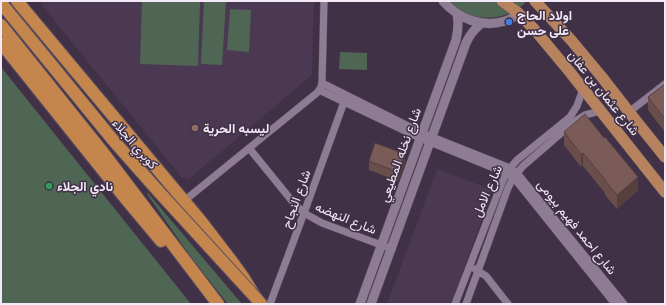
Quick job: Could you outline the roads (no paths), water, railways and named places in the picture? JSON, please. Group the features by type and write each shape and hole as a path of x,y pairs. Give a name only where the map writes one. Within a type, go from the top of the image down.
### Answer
{"highway":[{"path":"17,1 184,201 233,263 258,301"},
{"name":"كوبري الجلاء","path":"1,3 113,140 258,301"},
{"path":"1,21 12,13 21,11 26,12"},
{"path":"1,25 101,150 218,304"},
{"path":"1,43 148,225 171,251 188,264"}],"main road":[{"name":"شارع عثمان بن عفان","path":"502,1 519,14 534,29 665,192"},
{"name":"شارع عثمان بن عفان","path":"534,1 571,40 665,157"}],"street":[{"path":"184,201 318,92 321,86 324,1"},
{"path":"443,1 465,19 482,23 506,21 519,14"},
{"name":"شارع نخله المطيعي","path":"360,304 456,40 459,22 457,14"},
{"name":"شارع نخله المطيعي","path":"372,304 466,43 475,28 482,23"},
{"path":"629,112 665,84"},
{"path":"321,86 344,102 421,136"},
{"path":"321,86 421,136"},
{"name":"شارع الامل","path":"455,304 498,192 508,170 517,160 570,117 577,106 583,89"},
{"name":"شارع النجاح","path":"270,304 344,102"},
{"name":"شارع الامل","path":"466,304 508,188 515,175 528,161 579,118 584,115 600,111"},
{"name":"شارع احمد فهيم بيومى","path":"421,136 508,170 523,179 624,304"},
{"name":"شارع النهضه","path":"249,148 292,201 304,213 322,223 392,249"},
{"name":"شارع احمد فهيم بيومى","path":"515,175 615,304"},
{"path":"470,267 478,270 486,276 508,304"}],"place":[{"name":"اولاد الحاج على حسن","path":"509,22"},
{"name":"ليسبه الحرية","path":"195,128"},
{"name":"نادي الجلاء","path":"49,186"}]}
